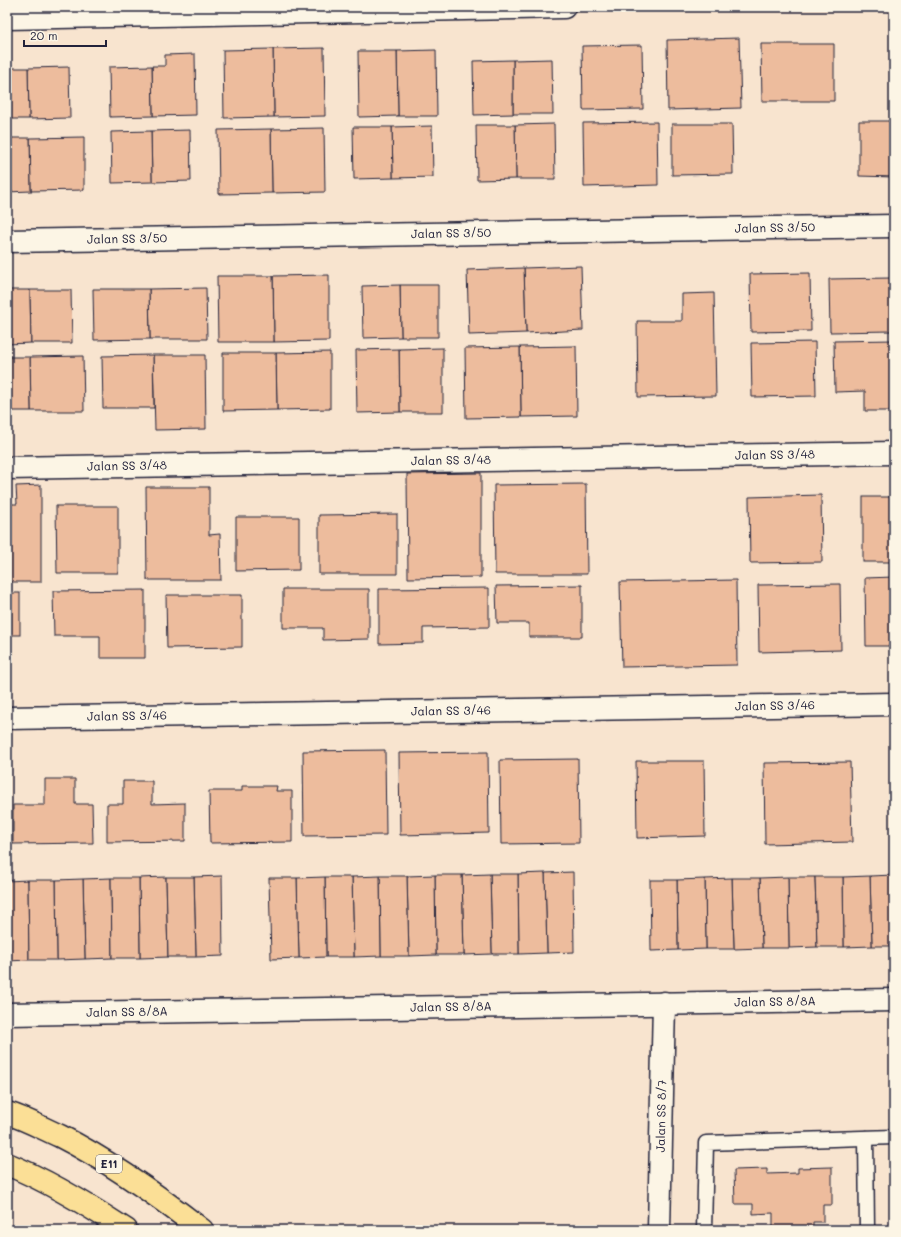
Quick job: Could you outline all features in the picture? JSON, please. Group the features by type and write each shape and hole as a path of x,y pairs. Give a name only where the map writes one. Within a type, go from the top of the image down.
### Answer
{"highway":[{"name":"E11","path":"7,1113 23,1118 88,1150 156,1194 202,1230"},
{"path":"7,1164 32,1174 89,1206 126,1230"}],"street":[{"path":"7,18 564,7"},
{"name":"Jalan SS 3/50","path":"7,241 894,226"},
{"name":"Jalan SS 3/48","path":"7,468 894,453"},
{"name":"Jalan SS 3/46","path":"7,718 894,704"},
{"name":"Jalan SS 8/8A","path":"7,1014 894,1000"},
{"name":"Jalan SS 8/7","path":"659,1230 664,1003"}],"lane":[{"path":"704,1230 706,1143 894,1137"},
{"path":"866,1138 867,1230"}],"building":[{"path":"739,38 741,108 668,110 667,40"},
{"path":"761,44 834,44 834,101 762,101"},
{"path":"642,45 643,109 583,110 582,46"},
{"path":"324,48 325,116 274,117 273,49"},
{"path":"273,49 274,117 224,118 223,50"},
{"path":"436,50 437,116 398,116 397,51"},
{"path":"358,51 397,51 398,116 359,117"},
{"path":"195,54 196,115 153,116 152,66 165,66 165,55"},
{"path":"552,59 553,114 513,114 513,60"},
{"path":"513,60 513,114 474,115 473,61"},
{"path":"152,66 153,116 110,117 109,67"},
{"path":"69,67 70,118 29,119 28,68"},
{"path":"7,68 28,68 29,119 7,119"},
{"path":"859,121 894,121 894,177 859,176"},
{"path":"657,122 658,185 584,187 583,123"},
{"path":"554,124 555,179 516,179 515,125"},
{"path":"672,124 732,124 733,174 672,175"},
{"path":"476,125 515,125 516,179 477,180"},
{"path":"432,126 433,177 393,178 392,127"},
{"path":"353,127 392,127 393,178 354,179"},
{"path":"324,128 325,192 272,193 271,129"},
{"path":"271,129 272,193 219,194 218,130"},
{"path":"190,130 191,181 152,182 151,131"},
{"path":"151,131 152,182 112,183 111,132"},
{"path":"84,137 84,190 31,191 30,138"},
{"path":"7,138 30,138 31,191 7,192"},
{"path":"581,266 583,330 526,333 524,268"},
{"path":"524,268 526,333 469,335 467,270"},
{"path":"810,273 811,331 751,332 750,274"},
{"path":"329,275 329,341 274,342 273,276"},
{"path":"217,276 273,276 274,342 218,342"},
{"path":"891,278 892,331 830,332 829,279"},
{"path":"400,285 438,285 438,337 401,337"},
{"path":"400,285 401,337 363,338 362,286"},
{"path":"206,288 207,339 150,339 149,289"},
{"path":"93,289 149,289 150,339 94,340"},
{"path":"7,290 30,290 31,343 7,344"},
{"path":"30,290 71,290 72,343 31,343"},
{"path":"714,293 716,396 638,397 637,321 682,321 682,294"},
{"path":"894,340 894,411 865,411 865,391 835,392 834,341"},
{"path":"815,342 816,396 752,397 751,343"},
{"path":"576,346 577,416 521,417 520,347"},
{"path":"520,347 521,417 466,418 465,348"},
{"path":"443,348 443,412 400,412 399,349"},
{"path":"399,349 400,412 357,413 356,350"},
{"path":"330,352 330,409 277,410 276,353"},
{"path":"223,353 276,353 277,410 223,411"},
{"path":"153,355 205,355 206,429 155,430"},
{"path":"153,355 154,408 103,408 102,356"},
{"path":"83,356 84,411 31,411 30,357"},
{"path":"7,357 30,357 31,411 7,411"},
{"path":"481,473 481,577 408,578 407,474"},
{"path":"586,484 587,574 495,574 494,485"},
{"path":"41,485 41,582 7,582 7,504 17,504 16,486"},
{"path":"146,487 209,487 209,535 220,534 221,580 147,580"},
{"path":"821,495 822,562 750,563 749,497"},
{"path":"863,497 894,497 894,562 863,562"},
{"path":"56,506 118,506 118,573 57,573"},
{"path":"397,514 397,574 319,574 319,515"},
{"path":"236,517 299,517 299,570 236,571"},
{"path":"894,577 894,646 866,646 865,578"},
{"path":"736,580 737,665 622,667 620,582"},
{"path":"840,584 841,650 759,652 758,585"},
{"path":"582,585 582,637 529,637 529,623 497,623 496,586"},
{"path":"489,588 489,627 423,628 423,643 379,644 379,589"},
{"path":"283,589 369,589 369,639 323,640 323,628 283,628"},
{"path":"145,590 145,658 100,658 100,636 54,636 53,591"},
{"path":"7,593 20,593 20,635 7,635"},
{"path":"166,595 242,595 242,647 167,648"},
{"path":"385,750 386,835 304,836 303,751"},
{"path":"488,752 489,833 400,835 399,753"},
{"path":"578,759 579,843 501,844 500,760"},
{"path":"636,761 704,761 705,836 637,838"},
{"path":"850,762 852,842 765,844 764,763"},
{"path":"45,779 75,779 75,804 92,804 93,843 13,844 13,805 45,805"},
{"path":"123,781 152,781 152,804 185,803 185,841 107,842 107,804 123,804"},
{"path":"242,786 277,786 276,791 292,791 292,842 210,843 209,791 242,791"},
{"path":"573,872 574,952 547,953 545,873"},
{"path":"545,873 547,953 519,954 518,874"},
{"path":"490,874 518,874 519,954 492,954"},
{"path":"490,874 492,954 464,955 462,875"},
{"path":"435,875 462,875 464,955 436,955"},
{"path":"435,875 436,955 409,956 407,876"},
{"path":"894,875 894,946 872,946 870,876"},
{"path":"222,876 223,956 196,957 194,877"},
{"path":"380,876 407,876 409,956 381,956"},
{"path":"380,876 381,956 354,957 352,877"},
{"path":"870,876 872,946 844,947 843,877"},
{"path":"166,877 168,957 140,958 139,878"},
{"path":"166,877 194,877 196,957 168,957"},
{"path":"325,877 352,877 354,957 326,957"},
{"path":"325,877 326,957 299,958 297,878"},
{"path":"788,877 815,877 817,947 789,948"},
{"path":"788,877 789,948 762,948 760,878"},
{"path":"815,877 843,877 844,947 817,947"},
{"path":"111,878 112,958 85,959 83,879"},
{"path":"111,878 139,878 140,958 112,958"},
{"path":"269,878 297,878 299,958 271,959"},
{"path":"732,878 760,878 762,948 734,949"},
{"path":"732,878 734,949 706,949 705,879"},
{"path":"83,879 85,959 57,960 56,880"},
{"path":"705,879 706,949 678,950 677,880"},
{"path":"28,880 29,960 7,961 7,881"},
{"path":"28,880 56,880 57,960 29,960"},
{"path":"650,880 677,880 678,950 651,951"},
{"path":"832,1167 832,1205 823,1205 823,1222 813,1222 813,1230 733,1230 773,1229 773,1213 753,1214 753,1204 735,1204 734,1170 767,1169 767,1174 798,1173 798,1168"}]}
